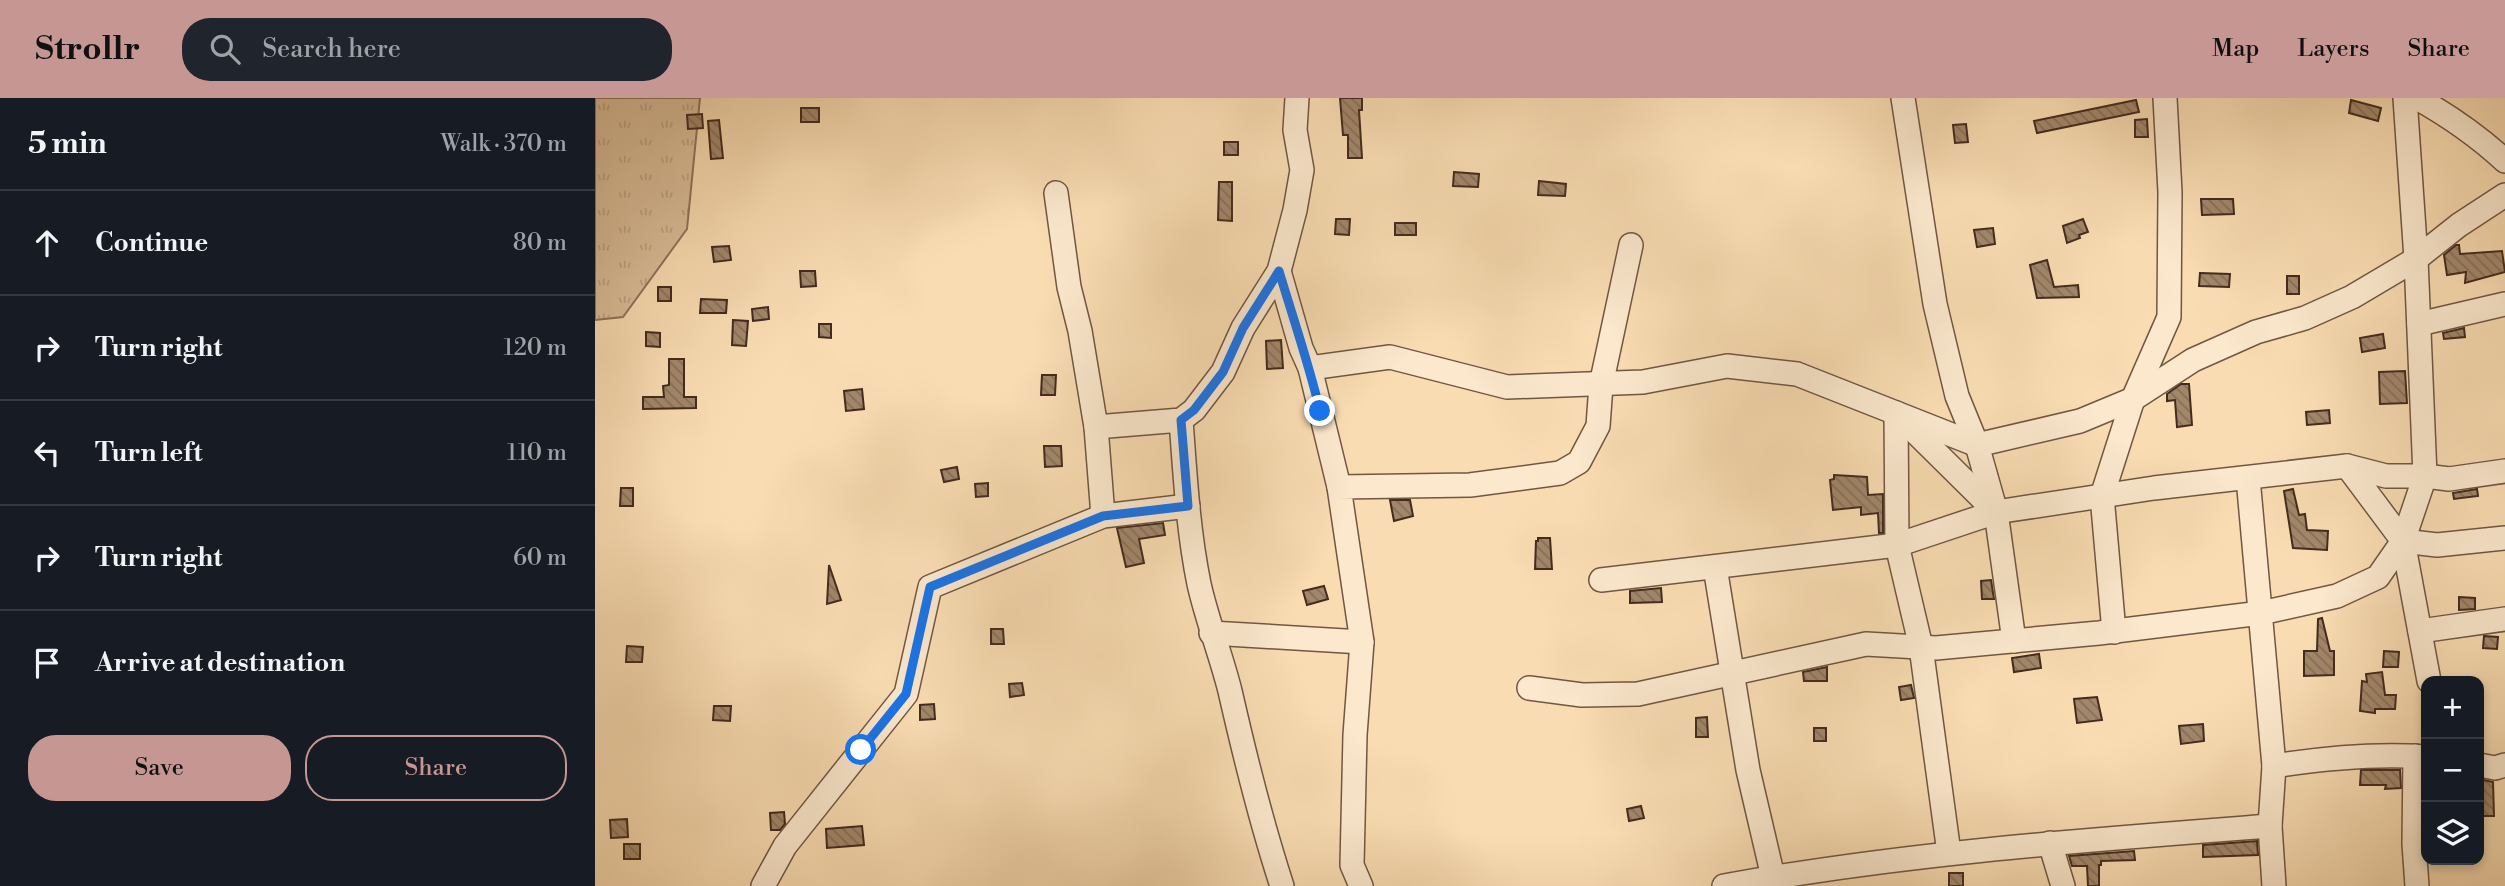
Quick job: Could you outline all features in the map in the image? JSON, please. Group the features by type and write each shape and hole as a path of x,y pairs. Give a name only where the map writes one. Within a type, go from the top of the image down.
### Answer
{"street":[{"path":"1903,98 1935,304 1957,396 1977,445 1996,512 2014,641"},
{"path":"2114,632 2102,496 2133,400 2169,317 2171,192 2165,98"},
{"path":"1529,688 1582,695 1638,695 1866,644 1921,647 2014,641 2114,632 2262,613 2337,596 2378,577 2403,541 2425,476 2416,259 2405,98"},
{"path":"2417,98 2495,140 2505,162"},
{"path":"1096,427 1181,420 1194,410 1223,372 1243,328 1279,271 1295,210 1302,170 1295,131 1294,100"},
{"path":"1056,192 1069,287 1080,331 1096,427 1103,516"},
{"path":"1310,368 1390,357 1507,387 1643,382 1727,366 1797,374 1977,445 2080,421 2133,400 2193,359 2256,332 2305,318 2352,297 2416,259 2505,194"},
{"path":"1339,487 1470,485 1560,473 1579,462 1598,426 1601,385 1631,245"},
{"path":"1279,271 1301,348 1310,368 1339,487 1362,642 1355,735 1352,865 1361,886"},
{"path":"2419,324 2505,304"},
{"path":"1896,413 1996,512"},
{"path":"1896,413 1897,545 1921,647 1949,853"},
{"path":"1181,420 1188,506 1199,581 1211,633 1229,688 1247,767 1282,886"},
{"path":"2347,467 2403,541 2428,676"},
{"path":"1601,580 1897,545 1996,512 2248,478 2347,467 2386,476 2448,479 2505,471"},
{"path":"2248,478 2274,766 2270,826 2274,886"},
{"path":"763,886 785,846 906,694 930,587 1103,516 1188,506"},
{"path":"2403,541 2437,545 2505,538"},
{"path":"1715,567 1748,770 1773,877"},
{"path":"2420,631 2505,620"},
{"path":"1211,633 1362,642"},
{"path":"2274,766 2324,758 2421,756 2414,844 2417,886"},
{"path":"2484,766 2495,768 2505,765"},
{"path":"1724,886 1949,853 2270,826"},
{"path":"2050,844 2063,886"}],"green space":[{"path":"595,98 700,98 687,229 623,317 595,320"}],"building":[{"path":"1340,98 1362,98 1362,110 1359,110 1362,158 1348,158 1348,135 1343,135"},
{"path":"2136,100 2139,112 2037,133 2034,121"},
{"path":"2351,100 2381,108 2378,121 2349,113"},
{"path":"801,108 819,108 819,122 801,122"},
{"path":"702,114 703,128 688,129 687,115"},
{"path":"2147,119 2148,137 2135,137 2135,120"},
{"path":"719,120 723,158 711,159 708,121"},
{"path":"1966,124 1968,142 1955,143 1953,125"},
{"path":"1224,142 1238,142 1238,155 1224,155"},
{"path":"1454,172 1479,174 1478,187 1453,186"},
{"path":"1539,181 1566,184 1565,196 1538,195"},
{"path":"1219,182 1232,182 1232,221 1218,220"},
{"path":"2201,199 2233,199 2234,214 2202,215"},
{"path":"1336,219 1350,219 1349,235 1335,234"},
{"path":"2083,219 2088,232 2067,243 2063,226"},
{"path":"1395,223 1416,223 1416,235 1395,235"},
{"path":"1993,228 1995,244 1977,247 1974,230"},
{"path":"2459,245 2460,254 2502,251 2505,272 2465,283 2466,272 2447,275 2444,255"},
{"path":"729,246 731,260 714,262 712,247"},
{"path":"2047,260 2054,287 2078,285 2079,297 2037,298 2030,265"},
{"path":"800,271 815,271 816,286 801,287"},
{"path":"2200,273 2230,274 2229,287 2199,286"},
{"path":"2287,276 2299,276 2299,294 2287,294"},
{"path":"658,287 671,287 671,301 658,301"},
{"path":"701,299 727,300 726,313 700,313"},
{"path":"768,307 769,319 753,321 752,309"},
{"path":"733,320 748,321 746,346 732,345"},
{"path":"819,324 831,324 831,338 819,337"},
{"path":"2464,328 2465,337 2444,339 2443,333"},
{"path":"646,332 660,333 660,347 646,346"},
{"path":"2383,334 2385,348 2362,352 2360,338"},
{"path":"1281,340 1283,368 1267,369 1266,341"},
{"path":"669,359 684,359 684,397 696,397 696,408 643,409 643,397 664,397 663,386 669,385"},
{"path":"2405,371 2407,403 2380,404 2379,372"},
{"path":"1042,375 1056,375 1055,395 1041,395"},
{"path":"2181,384 2189,384 2192,425 2177,427 2175,400 2167,401 2167,394"},
{"path":"862,389 864,409 846,411 844,391"},
{"path":"2329,410 2330,423 2307,425 2306,412"},
{"path":"1044,446 1061,446 1062,466 1045,467"},
{"path":"957,467 959,479 944,482 941,470"},
{"path":"1834,475 1867,477 1868,495 1883,494 1883,533 1879,533 1878,513 1861,515 1861,507 1833,510 1830,480 1834,479"},
{"path":"988,483 988,496 976,497 975,484"},
{"path":"621,488 633,488 633,506 620,506"},
{"path":"2293,489 2299,515 2305,514 2307,530 2328,531 2327,550 2293,548 2284,491"},
{"path":"2477,489 2478,496 2454,499 2453,493"},
{"path":"1390,500 1410,500 1413,516 1394,521"},
{"path":"1163,523 1165,535 1139,539 1144,563 1126,567 1117,528"},
{"path":"1538,538 1550,538 1552,569 1535,569"},
{"path":"829,565 841,600 827,604"},
{"path":"1991,580 1994,599 1982,599 1981,581"},
{"path":"1324,586 1328,599 1307,605 1303,591"},
{"path":"1661,588 1662,602 1630,603 1630,591"},
{"path":"2459,597 2475,598 2475,609 2459,610"},
{"path":"2322,618 2330,651 2334,651 2334,675 2304,676 2304,651 2317,651 2318,619"},
{"path":"991,629 1003,629 1004,644 991,644"},
{"path":"2484,636 2498,637 2497,649 2483,648"},
{"path":"627,646 643,647 642,662 626,662"},
{"path":"2384,651 2399,652 2398,667 2383,667"},
{"path":"2039,654 2041,668 2014,672 2012,658"},
{"path":"1827,667 1827,681 1804,681 1803,672"},
{"path":"2382,672 2385,695 2396,695 2395,709 2375,709 2375,713 2360,711 2362,681 2367,682 2366,674"},
{"path":"1022,683 1024,695 1010,697 1009,684"},
{"path":"1911,685 1914,698 1901,700 1899,687"},
{"path":"2097,697 2102,720 2077,723 2074,699"},
{"path":"934,704 935,719 920,720 920,705"},
{"path":"714,706 731,706 730,721 713,720"},
{"path":"1707,717 1708,737 1696,737 1696,718"},
{"path":"2203,724 2204,741 2181,744 2179,726"},
{"path":"1814,728 1826,728 1826,741 1814,741"},
{"path":"2361,770 2400,770 2401,788 2385,789 2386,785 2360,785"},
{"path":"2484,780 2493,782 2494,816 2484,816"},
{"path":"1641,806 1644,818 1629,821 1627,809"},
{"path":"784,812 785,824 780,830 771,830 770,813"},
{"path":"627,819 628,837 611,838 610,820"},
{"path":"862,826 864,845 827,848 826,829"},
{"path":"2257,841 2258,855 2203,857 2203,845"},
{"path":"624,844 640,844 640,859 624,859"},
{"path":"2134,851 2135,860 2101,861 2099,886 2088,886 2087,866 2072,866 2069,856"},
{"path":"1949,873 1963,873 1963,886 1949,886"}],"route":[{"path":"861,750 906,694 930,587 1103,516 1188,506 1181,420 1194,410 1223,372 1243,328 1279,271 1301,348 1310,368 1320,411"}]}
